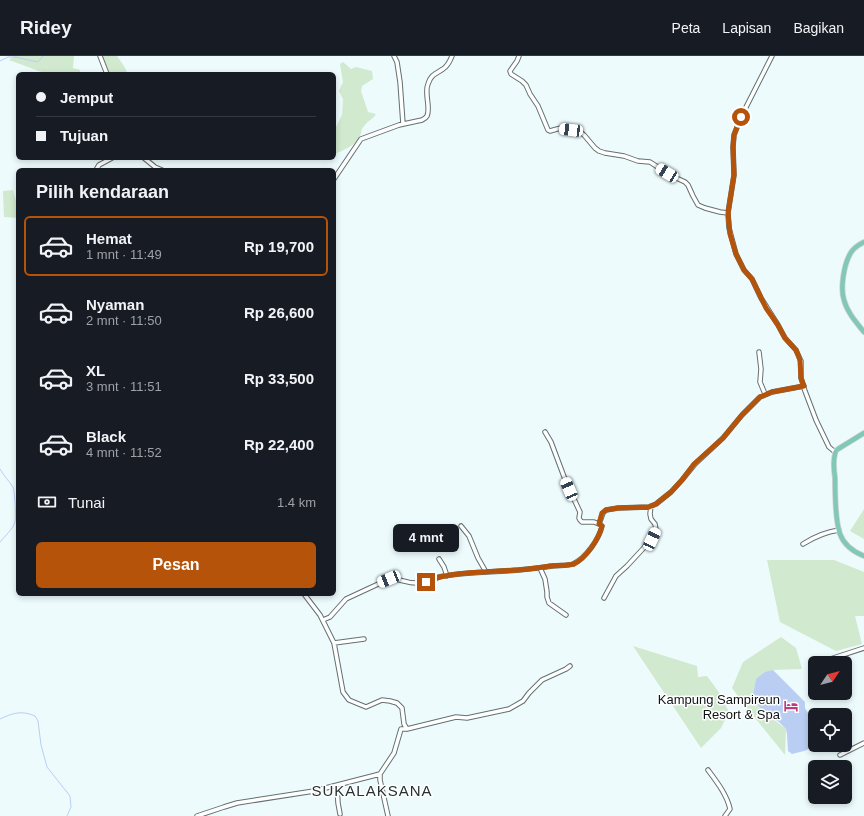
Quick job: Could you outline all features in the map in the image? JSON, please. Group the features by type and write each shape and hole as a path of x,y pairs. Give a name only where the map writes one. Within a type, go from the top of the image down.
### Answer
{"main road":[{"path":"864,242 857,246 849,255 844,272 843,290 844,300 848,311 864,332"},
{"path":"864,433 835,452 834,463 835,498 839,530 843,541 847,546 858,554 864,556"}],"street":[{"path":"100,56 106,72"},
{"path":"394,56 397,62 400,82 403,124"},
{"path":"336,176 361,139 403,124 422,120 427,116 428,82 434,74 443,70 452,56"},
{"path":"519,56 510,71 511,74 522,80 526,85 538,106 548,130 550,131 562,128 579,132 584,135 599,151 624,156 638,161 650,162 670,175 685,182 698,204 705,208 728,213"},
{"path":"772,56 741,117 734,135 734,175 728,213 729,228 739,262 752,279 766,308 785,338 796,350 800,361 801,378 816,420 829,447 835,452"},
{"path":"98,168 109,160"},
{"path":"146,160 157,168"},
{"path":"759,352 761,369 760,382 765,394"},
{"path":"599,524 602,513 606,510 618,508 637,508 656,504 671,492 694,464 720,441 742,415 760,397 765,394 781,390 804,386"},
{"path":"323,620 330,617 346,599 389,579 395,578 412,583 419,583 447,576 570,565 578,561 598,539 602,526 594,522 582,522 580,520 580,512 566,482 551,442 545,432"},
{"path":"604,598 616,576 652,539 656,530 655,524 651,519 651,506"},
{"path":"461,526 469,536 478,558 486,572"},
{"path":"803,544 816,536 839,530"},
{"path":"439,559 447,576"},
{"path":"540,568 545,579 547,592 546,597 549,603 566,615"},
{"path":"306,596 316,608 334,643 343,692 350,700 366,707 382,700 397,703 402,708 404,724 407,729"},
{"path":"334,643 364,639"},
{"path":"839,656 864,648"},
{"path":"388,816 380,774 394,753 401,729 407,729 456,717 466,718 509,709 523,701 542,680 570,666"},
{"path":"840,754 864,743"},
{"path":"708,770 717,781 729,804 730,809 725,816"},
{"path":"198,816 237,803 314,791 380,774"},
{"path":"337,785 340,814"}],"green space":[{"path":"14,56 74,56 73,68 80,70 80,72 42,72 9,60"},
{"path":"102,56 117,56 127,72 109,72"},
{"path":"343,62 351,69 356,67 372,71 373,79 362,86 361,91 368,112 376,114 363,127 356,142 336,153 336,127 342,115 343,99 339,91 343,82 340,64"},
{"path":"13,190 16,201 16,218 4,217 3,191"},
{"path":"864,509 864,539 850,531"},
{"path":"767,560 834,560 864,572 864,616 855,616 862,644 836,651 780,622"},
{"path":"781,637 796,648 802,669 773,670 756,679 752,699 764,712 786,729 785,755 732,688 743,662"},
{"path":"633,646 697,666 698,677 707,676 718,691 729,712 721,728 701,748"}],"water":[{"path":"773,670 805,702 805,708 808,713 808,749 792,754 788,751 786,729 779,722 764,712 752,699 756,679 765,672"}],"waterway":[{"path":"0,61 8,57 15,57 38,62 43,56"},
{"path":"0,469 13,487 15,499 15,522 13,527 0,542"},
{"path":"0,719 17,713 25,713 35,716 38,721 41,745 47,767 70,796 71,807 67,816"}],"place":[{"name":"Kampung Sampireun Resort & Spa","path":"791,706"}],"district":[{"name":"SUKALAKSANA","path":"372,791"}],"route":[{"path":"426,582 451,575 570,565 578,561 598,539 602,526 599,524 602,518 602,513 609,509 649,507 656,504 671,492 694,464 723,438 742,415 760,397 772,392 804,386 801,378 800,361 796,350 785,338 766,308 752,279 744,270 736,254 730,234 728,213 734,175 734,135 741,117"}]}
